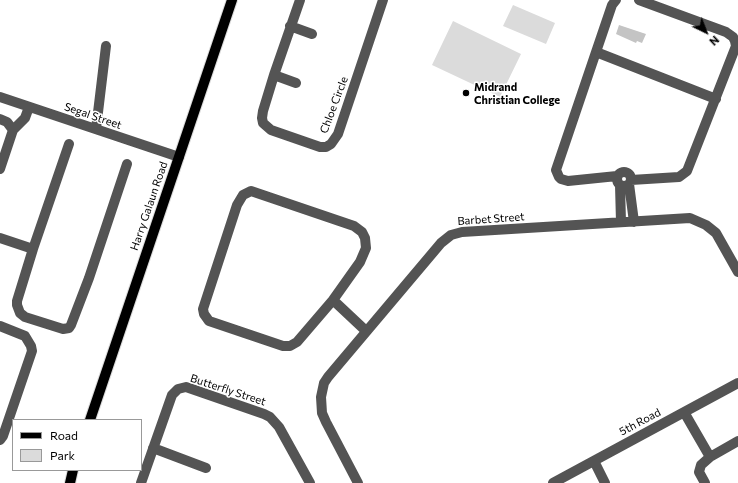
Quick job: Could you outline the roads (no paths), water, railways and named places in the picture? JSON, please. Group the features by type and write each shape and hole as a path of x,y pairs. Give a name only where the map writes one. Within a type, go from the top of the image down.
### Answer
{"main road":[{"name":"Harry Galaun Road","path":"90,419 232,0"},
{"path":"70,483 73,471"}],"street":[{"name":"Chloe Circle","path":"300,0 290,26 263,111 263,123 271,130 314,146 326,147 331,144 338,134 380,1"},
{"path":"616,0 612,5 558,164 557,174 561,179 568,181 624,181 679,177 687,171 735,51 735,40 726,32 639,0"},
{"path":"290,26 312,34"},
{"path":"96,129 106,46"},
{"path":"596,52 716,99"},
{"path":"274,75 296,83"},
{"name":"Segal Street","path":"0,97 178,157"},
{"path":"0,169 13,130 25,118 29,107"},
{"path":"0,119 7,122 13,130"},
{"path":"69,144 33,249 17,302 18,310 25,317 63,329 69,328 73,322 89,278 127,164"},
{"path":"624,181 634,222"},
{"path":"621,222 624,181"},
{"path":"254,192 354,226 362,232 366,243 363,256 333,300 297,342 294,345 287,346 215,323 206,318 203,309 237,205 243,196 247,193 254,192"},
{"name":"Barbet Street","path":"358,483 326,422 321,404 324,383 441,243 451,235 462,232 690,218 711,228 716,233 738,272"},
{"path":"0,238 33,249"},
{"path":"333,300 366,331"},
{"path":"0,326 25,336 31,346 31,356 2,438"},
{"name":"5th Road","path":"556,482 738,383"},
{"name":"Butterfly Street","path":"141,483 172,395 178,389 186,387 270,417 279,428 310,483"},
{"path":"684,412 710,457"},
{"path":"705,483 699,472 699,468 705,460 737,445"},
{"path":"153,448 206,468"},
{"path":"594,461 604,483"}],"place":[{"name":"Midrand Christian College","path":"466,93"}]}
